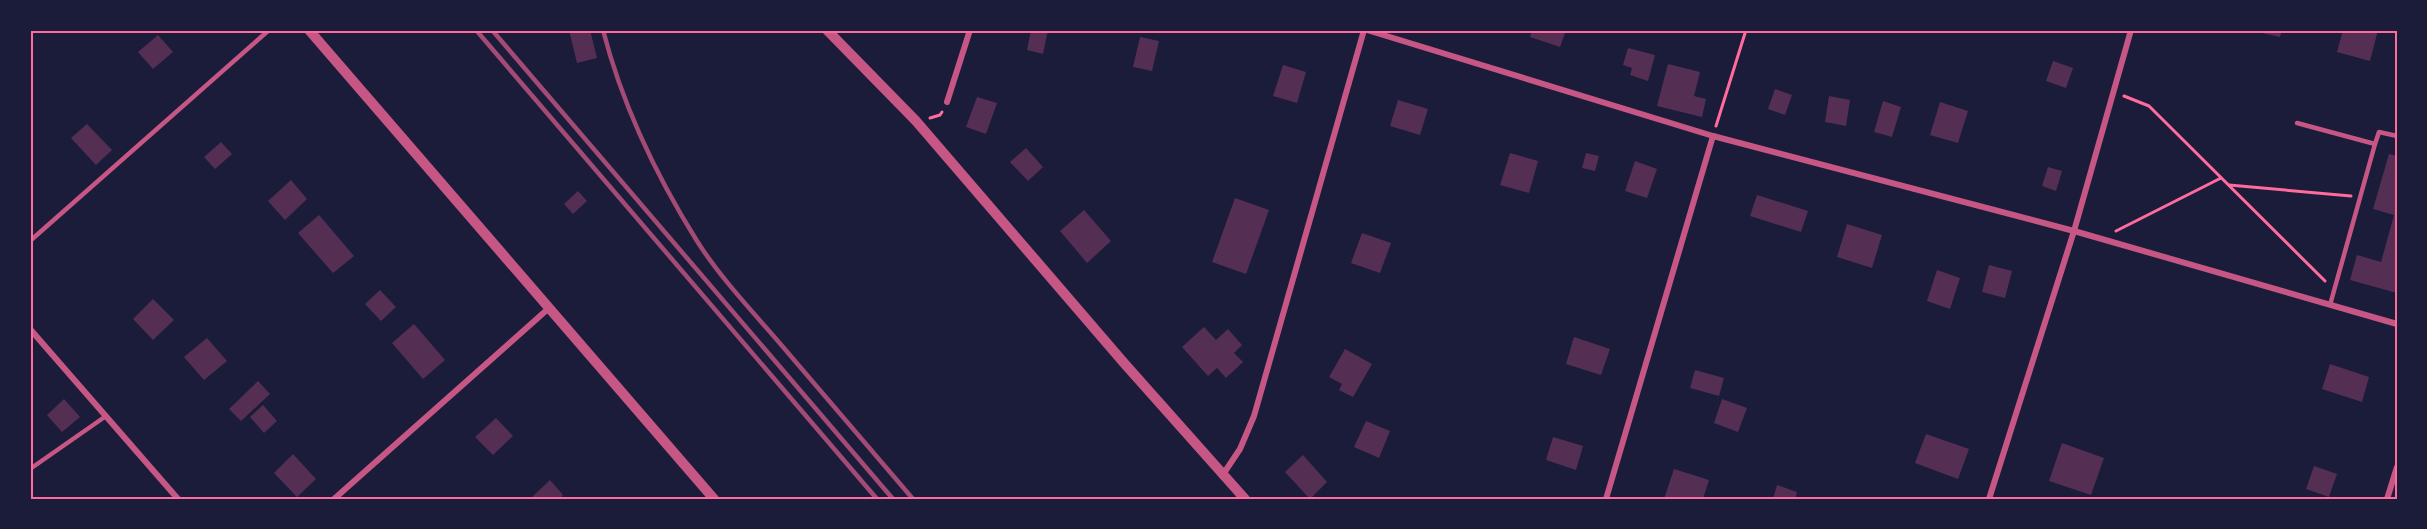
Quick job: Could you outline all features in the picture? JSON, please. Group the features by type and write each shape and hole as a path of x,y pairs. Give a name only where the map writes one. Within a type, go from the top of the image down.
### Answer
{"street":[{"path":"309,30 714,499"},
{"path":"827,30 916,121 1222,476 1245,499"},
{"path":"946,102 970,30"},
{"path":"1222,476 1240,449 1254,416 1366,30 1713,136 2074,231 2397,324"},
{"path":"1989,499 2074,231 2131,30"},
{"path":"1606,499 1713,136"},
{"path":"334,499 549,308"},
{"path":"30,329 177,499"},
{"path":"2387,499 2397,468"}],"lane":[{"path":"30,241 269,30"},
{"path":"2297,123 2375,144"},
{"path":"2330,305 2379,132 2397,136"},
{"path":"30,469 106,416"}],"path":[{"path":"1713,136 1746,30"},
{"path":"2114,92 2149,106 2335,291"},
{"path":"916,121 940,115 946,102"},
{"path":"2100,239 2221,178"},
{"path":"2229,185 2362,197"}],"building":[{"path":"569,30 590,30 597,58 577,63"},
{"path":"1031,30 1048,30 1043,54 1027,50"},
{"path":"1532,30 1566,30 1560,47 1530,37"},
{"path":"2249,30 2282,30 2280,37"},
{"path":"2343,30 2378,30 2370,61 2337,52"},
{"path":"158,35 173,52 153,69 138,52"},
{"path":"1140,37 1159,41 1152,71 1133,67"},
{"path":"1628,48 1655,55 1648,81 1630,75 1632,68 1623,65"},
{"path":"2053,61 2073,68 2066,88 2046,81"},
{"path":"1668,64 1700,72 1694,96 1706,99 1702,117 1657,106"},
{"path":"1283,65 1306,72 1297,103 1273,96"},
{"path":"1775,89 1792,95 1785,115 1768,109"},
{"path":"1829,96 1850,100 1846,126 1825,122"},
{"path":"977,97 997,103 986,134 966,127"},
{"path":"1398,100 1428,109 1420,135 1390,126"},
{"path":"1883,101 1901,107 1892,137 1874,132"},
{"path":"1940,102 1968,111 1958,143 1930,135"},
{"path":"87,124 112,150 96,165 71,138"},
{"path":"221,142 232,154 215,169 204,157"},
{"path":"1026,148 1043,167 1028,181 1010,162"},
{"path":"1510,153 1538,161 1529,193 1500,185"},
{"path":"1586,153 1599,156 1595,171 1582,168"},
{"path":"2389,154 2397,156 2397,293 2350,280 2357,255 2381,262 2394,215 2373,209"},
{"path":"1635,161 1657,169 1647,198 1625,191"},
{"path":"2048,167 2062,171 2056,191 2042,186"},
{"path":"291,180 307,199 285,220 268,201"},
{"path":"578,191 587,201 573,214 564,204"},
{"path":"1757,195 1808,211 1801,232 1750,216"},
{"path":"1235,198 1269,210 1246,274 1212,262"},
{"path":"1084,210 1111,241 1087,263 1060,231"},
{"path":"319,215 354,256 333,273 298,233"},
{"path":"1847,224 1882,235 1872,268 1837,257"},
{"path":"1362,233 1391,243 1380,273 1351,263"},
{"path":"1989,265 2012,271 2005,298 1982,292"},
{"path":"1937,270 1960,278 1950,309 1927,301"},
{"path":"380,290 396,307 381,321 365,304"},
{"path":"153,299 174,320 153,340 133,319"},
{"path":"414,324 445,360 423,379 392,343"},
{"path":"1204,327 1216,340 1228,329 1242,345 1234,353 1243,362 1226,378 1217,368 1208,376 1182,347"},
{"path":"1574,337 1610,349 1601,375 1566,364"},
{"path":"207,338 227,361 204,380 184,357"},
{"path":"1345,349 1372,364 1353,397 1339,390 1342,384 1329,377"},
{"path":"2330,364 2369,377 2362,402 2322,389"},
{"path":"1695,370 1724,378 1719,396 1690,388"},
{"path":"258,381 270,394 241,421 229,409"},
{"path":"64,399 80,417 62,432 47,415"},
{"path":"1722,399 1747,408 1738,432 1714,423"},
{"path":"263,405 277,421 264,433 250,417"},
{"path":"496,418 513,436 493,455 475,437"},
{"path":"1366,421 1390,431 1379,458 1354,447"},
{"path":"1926,434 1969,449 1958,479 1915,463"},
{"path":"1553,437 1583,446 1576,470 1546,460"},
{"path":"2062,443 2104,458 2091,495 2049,481"},
{"path":"293,454 316,479 297,497 274,473"},
{"path":"1303,455 1327,482 1310,499 1285,472"},
{"path":"2314,466 2337,474 2329,497 2306,489"},
{"path":"1674,469 1709,480 1703,499 1664,499"},
{"path":"550,480 563,495 559,499 530,499"},
{"path":"1777,485 1797,492 1795,499 1773,499"}],"railway":[{"path":"476,30 877,499"},
{"path":"492,30 893,499"},
{"path":"603,30 620,85 642,139 697,241 716,269 913,499"}]}
